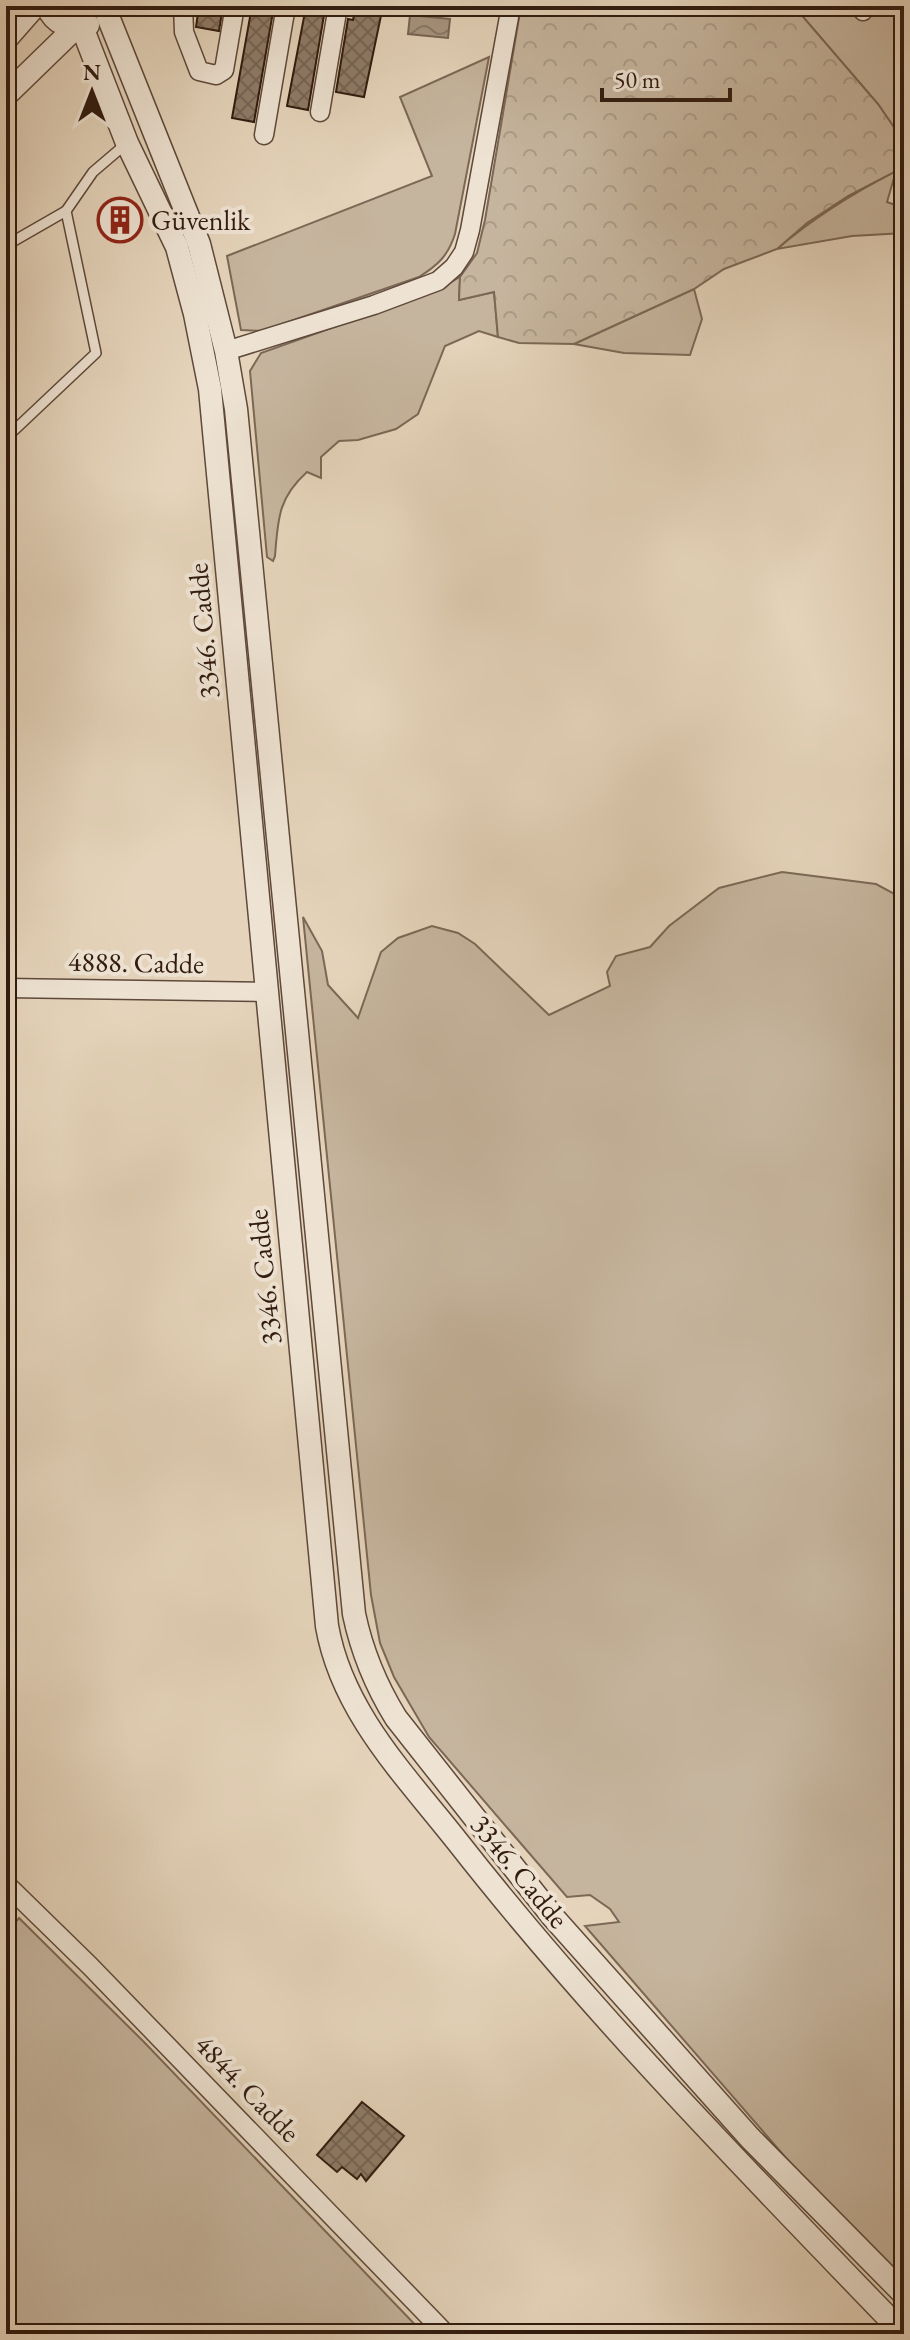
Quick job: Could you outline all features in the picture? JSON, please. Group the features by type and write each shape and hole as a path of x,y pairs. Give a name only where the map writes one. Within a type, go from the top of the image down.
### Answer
{"street":[{"path":"6,39 35,6"},
{"path":"47,6 57,21 79,27"},
{"path":"183,6 184,32 199,71 216,75 224,70 235,6"},
{"path":"264,135 286,6"},
{"path":"320,112 338,6"},
{"path":"226,351 374,305 438,281 454,267 464,252 470,230 511,6"},
{"name":"3346. Cadde","path":"105,8 96,21 79,27 127,143 170,228 184,266 210,389 327,1626 334,1656 350,1696 376,1739 524,1927 748,2174 904,2334"},
{"name":"3346. Cadde","path":"105,8 199,244 226,351 239,435 354,1614 364,1654 396,1718 553,1917 750,2138 904,2294"},
{"path":"6,95 79,27"},
{"name":"4888. Cadde","path":"6,988 266,992"},
{"name":"4844. Cadde","path":"6,1884 90,1966 446,2334"}],"lane":[{"path":"6,238 12,242 66,211 93,172 127,143"},
{"path":"6,438 96,353 66,211"}],"green space":[{"path":"521,6 797,6 797,10 878,104 904,142 904,167 848,196 807,223 777,249 724,269 694,289 574,344 519,343 498,337 494,292 459,300 460,277 477,253 485,220"},
{"path":"797,6 894,7 904,26 904,142 878,104 797,10"},
{"path":"489,57 455,234 442,259 419,277 262,331 241,330 227,256 432,176 400,97"},
{"path":"896,171 887,202 904,208 904,233 852,236 777,249 834,206"},
{"path":"460,277 459,300 494,292 498,337 479,331 445,346 418,414 396,429 358,440 339,441 321,457 321,478 307,472 285,500 275,556 273,561 267,557 250,371 261,353 435,291"},
{"path":"694,289 702,319 690,355 624,353 574,344"},
{"path":"782,872 876,884 904,899 904,2294 585,1926 619,1922 610,1909 590,1895 567,1897 429,1737 394,1677 380,1643 371,1595 303,917 322,951 328,985 358,1018 381,952 398,938 432,926 458,933 475,944 549,1015 610,986 607,972 616,956 650,947 669,926 719,888"},
{"path":"19,1918 143,2041 424,2334 6,2334 6,1950 14,1942"}],"water":[{"path":"410,15 450,19 448,38 408,34"}],"building":[{"path":"199,6 223,6 219,31 196,27"},
{"path":"252,6 274,6 254,122 232,118"},
{"path":"356,6 383,6 364,97 336,92 348,19 353,20"},
{"path":"305,12 324,15 308,110 287,106"},
{"name":"Güvenlik","path":"123,203 136,231 118,237 104,210"},
{"path":"362,2102 404,2136 366,2181 361,2174 357,2179 342,2167 337,2172 317,2155"}],"place":[{"name":"Güvenlik","path":"120,220"}]}
